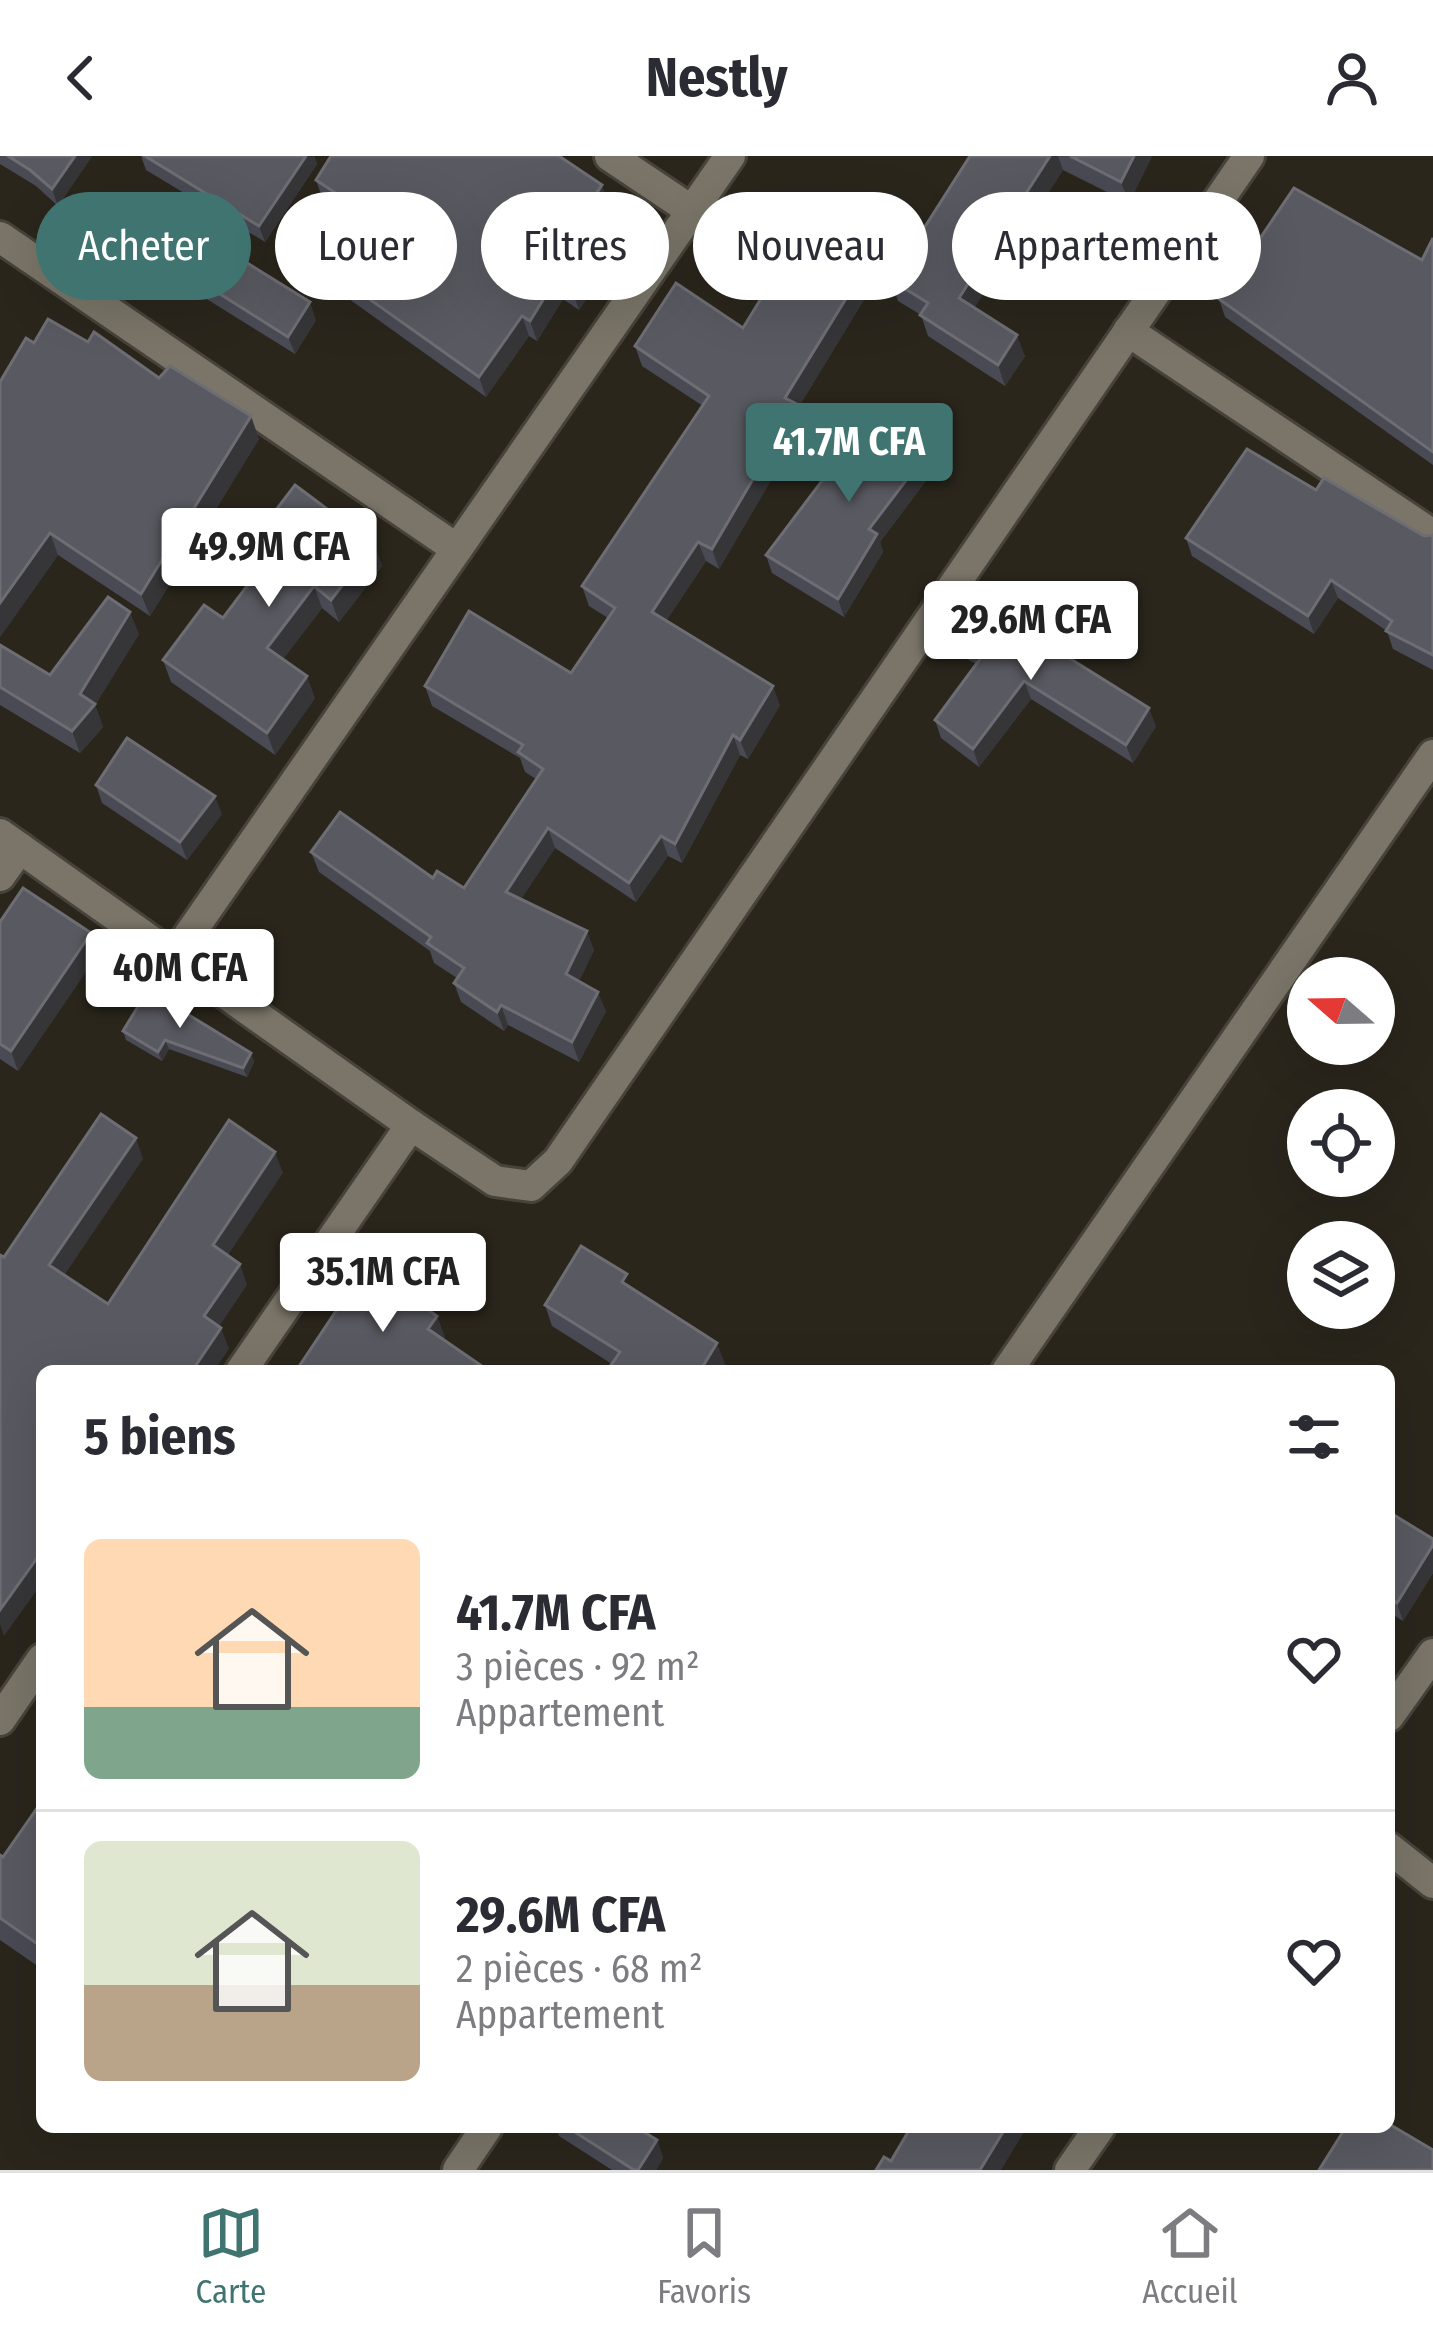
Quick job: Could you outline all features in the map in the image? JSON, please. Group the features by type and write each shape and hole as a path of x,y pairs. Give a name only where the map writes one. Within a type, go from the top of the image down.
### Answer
{"street":[{"path":"610,156 692,211"},
{"path":"173,958 730,156"},
{"path":"0,876 10,841 411,1125 495,1180 531,1186 558,1161 1249,156"},
{"path":"0,237 457,549"},
{"path":"1128,331 1433,535"},
{"path":"1011,1365 1433,755"},
{"path":"245,1365 411,1125"},
{"path":"1395,1708 1433,1654"},
{"path":"0,1720 36,1668"},
{"path":"1395,1853 1433,1883"},
{"path":"458,2170 483,2133"},
{"path":"1070,2170 1096,2133"}],"building":[{"path":"8,156 75,156 52,189"},
{"path":"145,156 306,156 282,192 275,192 275,202 259,226 251,221 251,192 204,192"},
{"path":"331,156 559,156 602,185 597,192 481,192 481,300 543,300 530,321 522,316 479,377 371,300 457,300 457,192 334,192 316,180"},
{"path":"970,156 1050,156 1027,192 952,192 952,300 962,300 1017,335 998,365 920,315 928,303 923,300 928,300 928,222"},
{"path":"1070,156 1134,156 1121,182"},
{"path":"1294,188 1422,260 1433,238 1433,452 1220,300 1261,300 1261,237"},
{"path":"251,265 275,280 275,300 310,302 288,337 230,300 251,300"},
{"path":"676,283 693,294 693,300 701,300 743,328 760,300 845,300 785,398 797,404 712,549 698,542 652,612 773,686 740,740 733,735 675,844 661,836 629,883 548,828 506,892 587,931 566,974 598,992 572,1042 501,1005 497,1012 454,983 464,968 427,943 431,937 311,852 340,812 433,878 437,871 464,888 543,769 518,752 523,745 425,686 469,611 571,673 615,608 582,586 709,396 635,346"},
{"path":"48,319 88,342 94,332 159,378 170,366 251,416 141,594 50,533 0,603 0,382 26,338 34,343"},
{"path":"877,408 930,449 869,529 877,534 838,599 766,555"},
{"path":"1247,449 1316,490 1324,478 1424,536 1433,535 1433,655 1386,631 1392,621 1331,580 1308,616 1186,538"},
{"path":"295,485 374,544 331,600 314,586 267,648 307,676 267,733 163,660 204,605 223,618 268,558 250,544"},
{"path":"108,597 130,612 80,694 95,704 72,731 0,687 0,645 50,675"},
{"path":"983,604 1149,708 1126,745 1024,681 973,749 935,720 983,655 961,641"},
{"path":"127,738 215,796 180,842 96,785"},
{"path":"23,888 91,933 11,1051 0,1044 0,922"},
{"path":"148,990 251,1053 243,1068 165,1040 158,1052 123,1031"},
{"path":"101,1114 136,1138 49,1265 108,1304 229,1120 275,1152 213,1245 240,1264 204,1316 221,1328 196,1365 36,1365 36,1559 0,1610 0,1255 4,1257"},
{"path":"581,1246 627,1274 622,1282 717,1343 704,1365 611,1365 620,1352 545,1305"},
{"path":"366,1266 437,1316 428,1329 480,1365 300,1365"},
{"path":"1395,1516 1433,1539 1395,1602"},
{"path":"36,1810 36,1943 0,1918 0,1855"},
{"path":"1395,2128 1433,2150 1433,2170 1319,2170 1342,2133 1395,2133"},
{"path":"576,2133 646,2133 657,2140 634,2170"},
{"path":"907,2133 1002,2133 980,2170 876,2170 884,2157 891,2161"}]}
